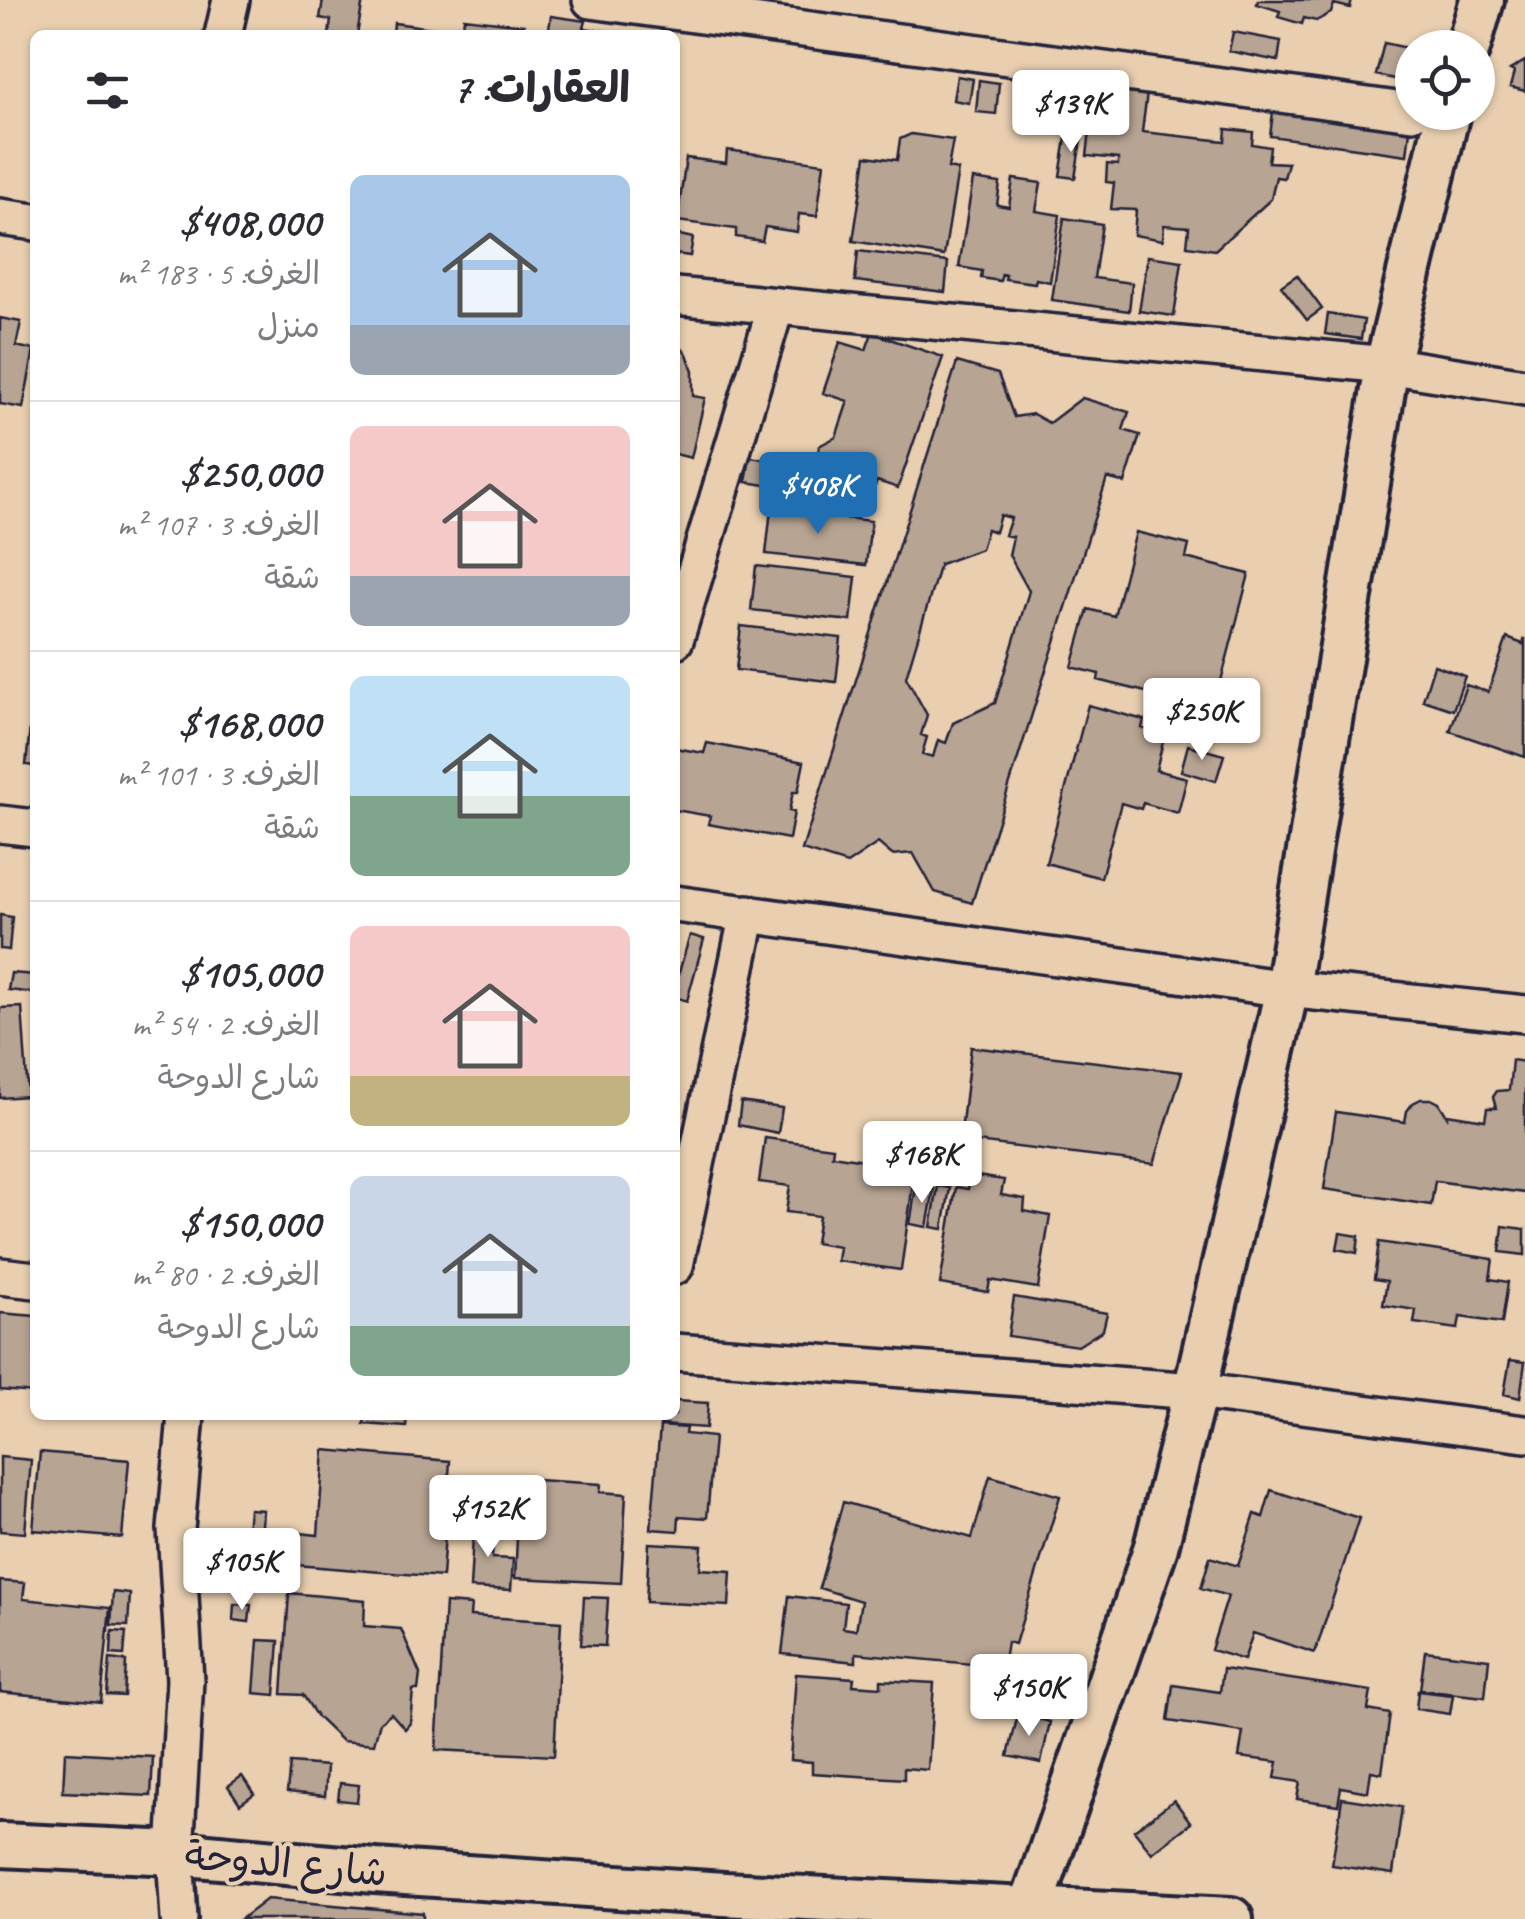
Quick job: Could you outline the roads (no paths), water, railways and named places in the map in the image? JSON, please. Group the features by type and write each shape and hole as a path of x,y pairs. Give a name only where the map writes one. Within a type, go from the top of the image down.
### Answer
{"street":[{"path":"224,30 232,0"},
{"path":"591,0 1395,109"},
{"path":"1473,30 1482,0"},
{"path":"1029,1914 1156,1547 1196,1391 1287,989 1386,365 1428,130"},
{"path":"0,217 30,221"},
{"path":"680,296 1386,365 1525,387"},
{"path":"680,606 685,571 776,306"},
{"path":"0,824 30,827"},
{"path":"680,905 1287,989 1525,1014"},
{"path":"680,1242 748,912"},
{"path":"0,1276 30,1279"},
{"path":"680,1352 1196,1391 1525,1434"},
{"path":"179,1919 175,1854 185,1680 176,1528 186,1420"},
{"name":"شارع الدوحة","path":"0,1845 1029,1914 1231,1919"}]}
